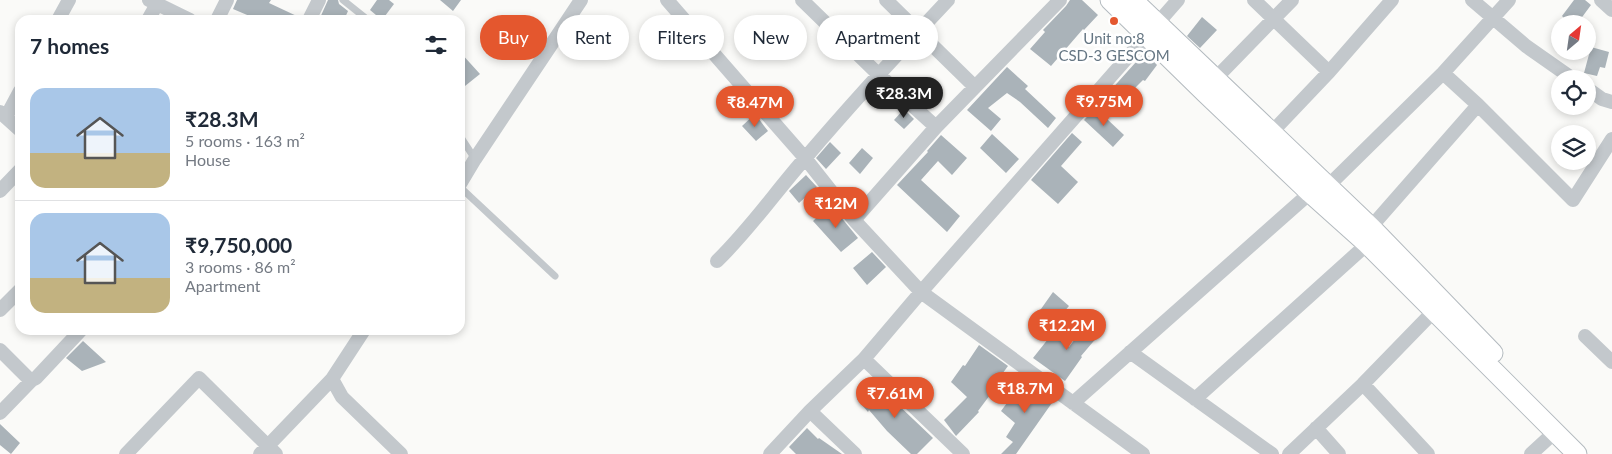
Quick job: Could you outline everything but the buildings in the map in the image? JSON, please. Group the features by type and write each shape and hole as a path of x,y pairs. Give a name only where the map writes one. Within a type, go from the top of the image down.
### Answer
{"street":[{"path":"61,15 69,0"},
{"path":"220,15 227,0"},
{"path":"312,15 319,0"},
{"path":"667,0 804,158 854,220 920,292 1143,454"},
{"path":"802,0 936,127"},
{"path":"886,0 901,15"},
{"path":"934,15 948,0"},
{"path":"854,220 936,127 1060,0"},
{"path":"1110,0 1152,29 1215,80 1272,132 1328,186 1372,235 1591,454"},
{"path":"1133,0 1152,29 1310,193 1372,235 1433,312 1577,454"},
{"path":"770,454 810,411 864,359 920,292 1178,0"},
{"path":"1254,0 1329,72"},
{"path":"1215,80 1292,0"},
{"path":"1272,132 1329,72 1392,0"},
{"path":"1472,0 1526,46 1560,70"},
{"path":"1328,186 1443,73 1509,0"},
{"path":"1601,0 1612,10"},
{"path":"149,15 153,2 180,15"},
{"path":"465,177 574,2"},
{"path":"938,51 975,87"},
{"path":"717,261 743,234 804,158 891,60"},
{"path":"1443,73 1478,105 1573,200 1612,139"},
{"path":"1596,95 1612,102"},
{"path":"15,98 3,115 15,126"},
{"path":"1195,399 1372,235 1478,105"},
{"path":"0,191 15,175"},
{"path":"1073,403 1310,193"},
{"path":"0,310 15,295"},
{"path":"1289,454 1363,384 1433,312"},
{"path":"0,413 36,378 75,335"},
{"path":"126,454 199,378 268,451 332,379 361,335"},
{"path":"1585,336 1612,362"},
{"path":"0,350 32,380"},
{"path":"1130,352 1272,454"},
{"path":"864,359 963,454"},
{"path":"332,379 342,397 401,454"},
{"path":"1363,384 1419,451"},
{"path":"810,411 855,454"},
{"path":"1316,428 1339,454"},
{"path":"1530,454 1555,432"}],"lane":[{"path":"343,0 362,15"},
{"path":"465,144 475,159"},
{"path":"465,191 555,276"}],"place":[{"name":"Unit no:8 CSD-3 GESCOM","path":"1114,21"}]}
